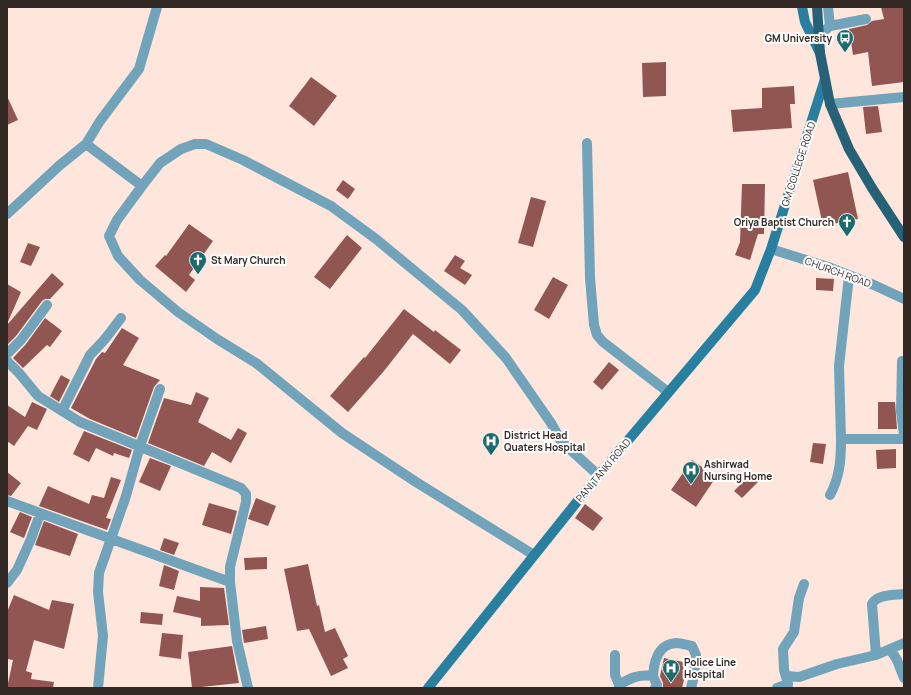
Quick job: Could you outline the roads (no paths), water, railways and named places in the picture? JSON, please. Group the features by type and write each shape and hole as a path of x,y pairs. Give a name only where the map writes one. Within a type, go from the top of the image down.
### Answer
{"main road":[{"path":"816,7 820,53 830,104 849,149 904,237"}],"street":[{"path":"7,214 60,165 86,144 100,121 138,69 157,7"},
{"path":"802,7 805,22 820,53"},
{"path":"828,7 830,26"},
{"path":"819,31 830,26 866,19"},
{"name":"GM COLLEGE ROAD","path":"771,249 825,79"},
{"path":"830,104 904,97"},
{"path":"86,144 142,186"},
{"path":"534,555 416,482 342,433 256,363 178,312 140,280 118,256 109,236 117,220 142,186 160,164 181,149 194,144 206,144 243,160 331,206 376,239 462,310 506,358 551,423 561,441 598,475"},
{"path":"587,144 590,278 594,325 597,335 603,342 668,392"},
{"name":"CHURCH ROAD","path":"771,249 828,267 874,285 904,299"},
{"name":"PANI TANKI ROAD","path":"428,688 598,475 755,290 771,249"},
{"path":"830,495 836,485 841,456 839,366 849,276"},
{"path":"7,354 22,340 47,305"},
{"path":"62,411 90,355 105,339 121,318"},
{"path":"7,360 38,396 80,422 241,488 246,494 246,502 230,567 230,582 237,641 248,688"},
{"path":"841,439 904,438 901,411 902,360"},
{"path":"98,688 104,636 98,592 98,573 126,496 140,446 160,388"},
{"path":"7,501 230,582"},
{"path":"7,583 17,570 40,514"},
{"path":"787,683 783,649 794,632 799,598 804,584"},
{"path":"876,655 872,604 882,596 904,594"},
{"path":"656,688 658,685 653,676 654,665 658,653 664,646 676,643 692,646 696,655 691,688"},
{"path":"777,688 799,677 837,664 876,655 904,643"},
{"path":"890,649 898,660 904,678"},
{"path":"615,655 615,675 619,686 631,677 643,675 653,676"}],"place":[{"name":"GM University","path":"845,53"},
{"name":"Oriya Baptist Church","path":"847,237"},
{"name":"St Mary Church","path":"198,275"},
{"name":"District Head Quaters Hospital","path":"491,456"},
{"name":"Ashirwad Nursing Home","path":"691,485"},
{"name":"Police Line Hospital","path":"671,683"}]}
